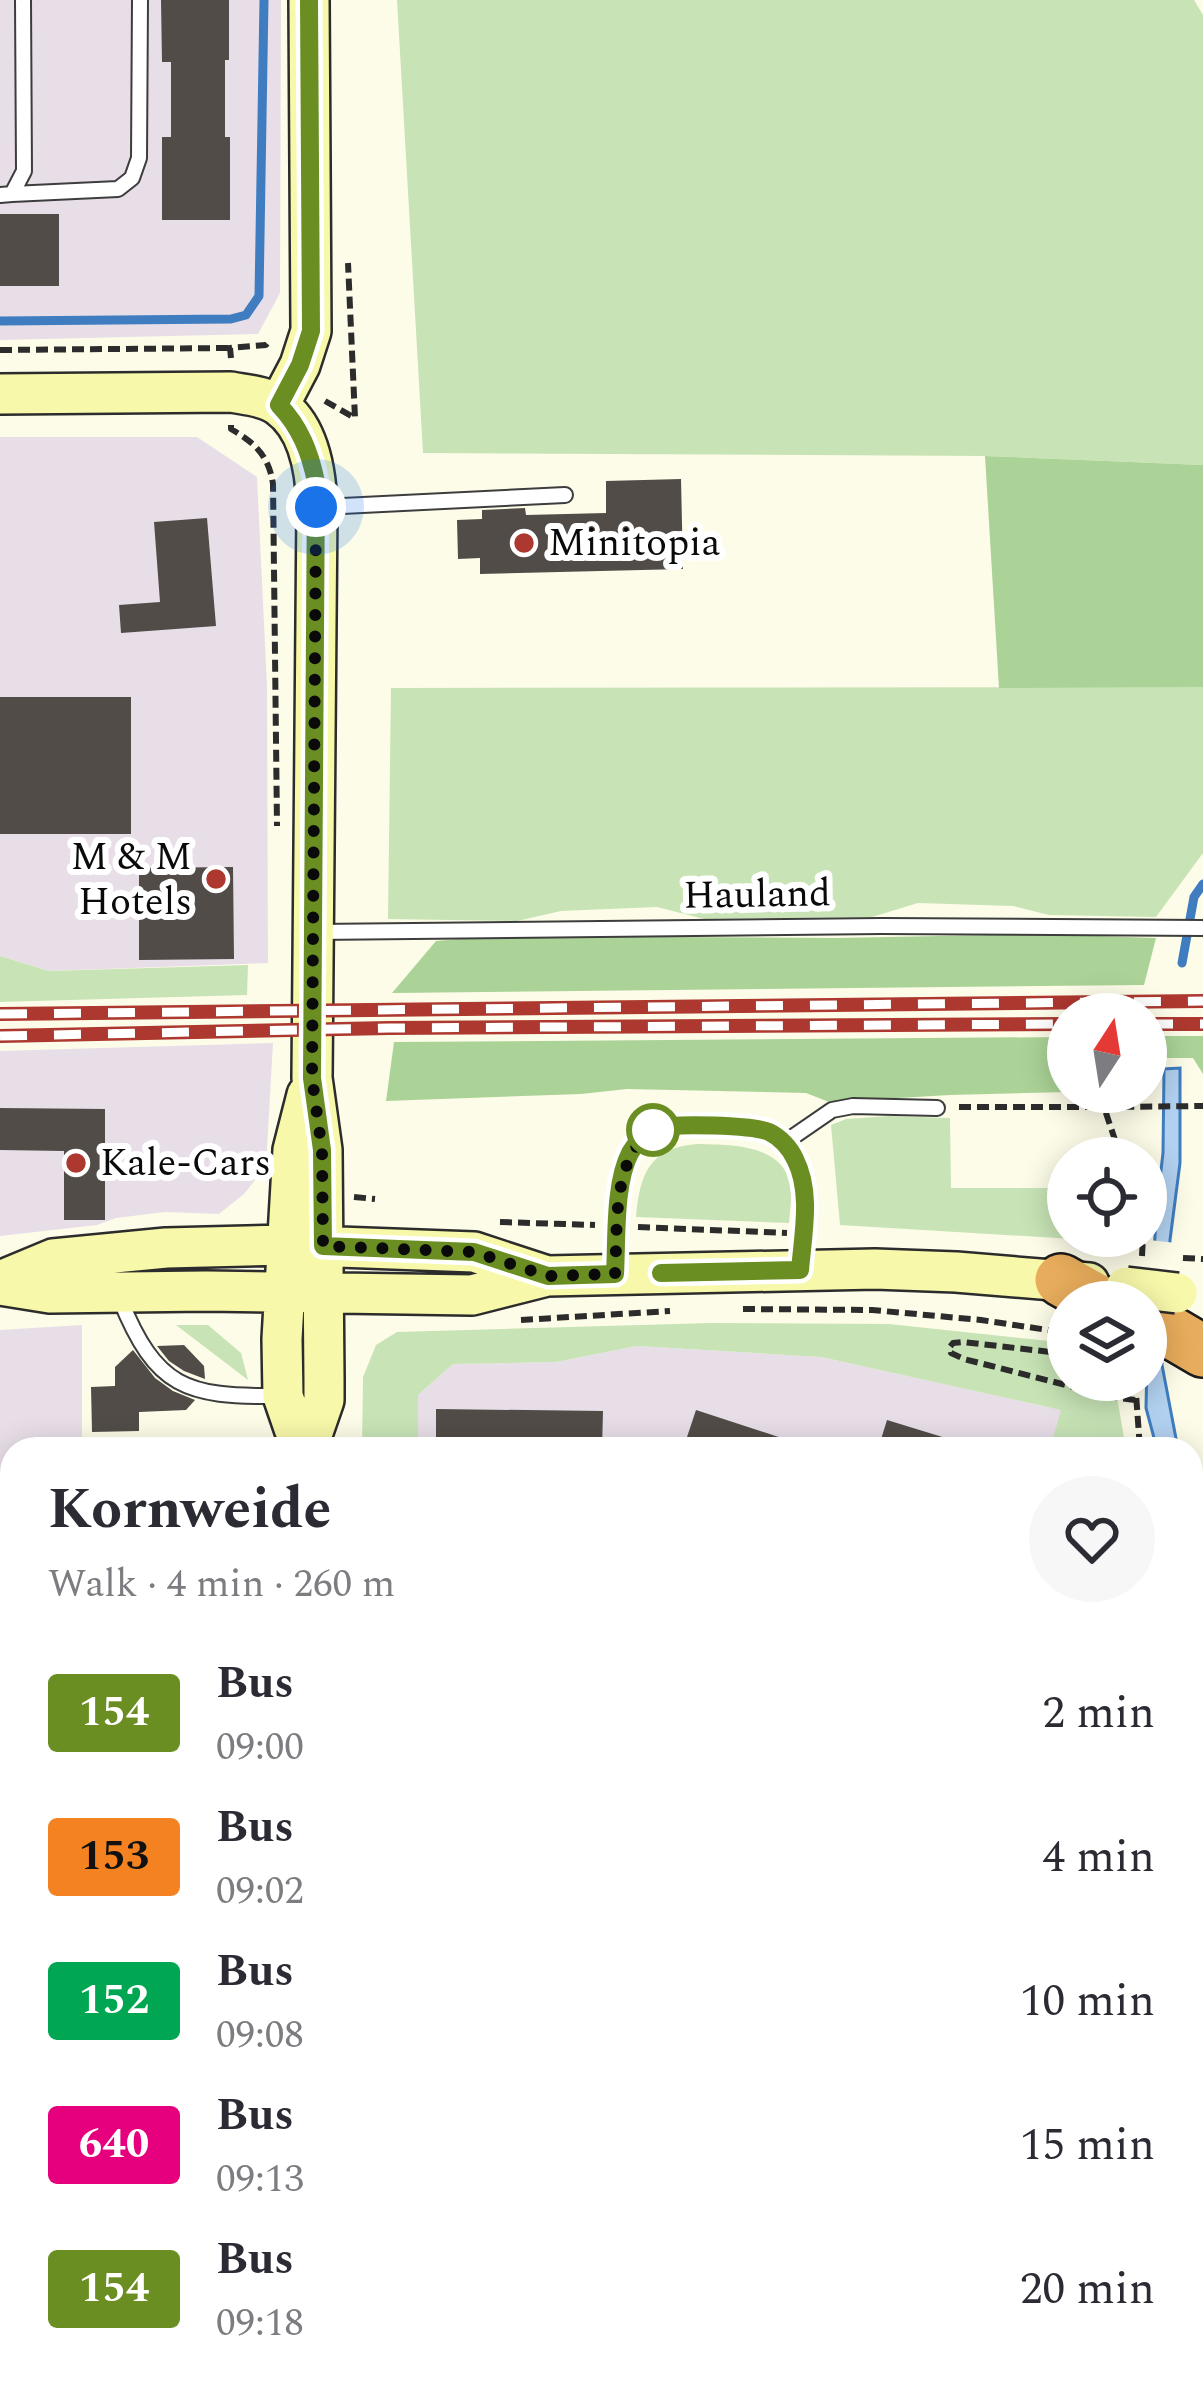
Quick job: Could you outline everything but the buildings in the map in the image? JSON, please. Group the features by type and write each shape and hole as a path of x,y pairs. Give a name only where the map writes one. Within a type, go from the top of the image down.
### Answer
{"main road":[{"path":"269,401 300,365 311,331 309,0"},
{"path":"0,394 231,392 269,401 298,430 312,461 316,507 312,1078 322,1150 304,1245 283,1293 283,1396 299,1437"},
{"path":"304,1245 324,1294 323,1400 310,1437"},
{"path":"0,1283 53,1259 166,1248 304,1245 474,1252 548,1276"},
{"path":"0,1283 50,1293 472,1295 548,1276 800,1270 936,1271 1047,1287"}],"lane":[{"path":"6,195 24,171 23,0"},
{"path":"6,195 118,189 132,178 139,158 140,0"},
{"path":"316,507 565,495"},
{"name":"Hauland","path":"311,932 1203,928"},
{"path":"784,1143 832,1110 937,1108"},
{"path":"615,1274 620,1196 630,1154 653,1130 709,1126 769,1132 794,1156 805,1195 800,1270"},
{"path":"117,1292 137,1340 153,1363 185,1388 206,1394 283,1396"}],"path":[{"path":"350,302 355,418"},
{"path":"0,350 230,348"},
{"path":"231,429 263,454 273,484 277,841"},
{"path":"1167,1107 1203,1106"},
{"path":"937,1108 1047,1107"},
{"path":"1167,1290 1203,1259"},
{"path":"503,1321 676,1310"},
{"path":"741,1310 872,1310 1047,1330"},
{"path":"1047,1352 963,1342 952,1342 949,1348 950,1354 964,1359 1047,1380"},
{"path":"1135,1401 1139,1437"}],"shaded area":[{"path":"0,0 281,0 280,293 258,334 0,340"},
{"path":"0,437 197,437 257,477 267,686 268,963 49,971 0,956"},
{"path":"273,1043 266,1166 244,1194 219,1214 165,1212 0,1236 0,1051"},
{"path":"82,1325 82,1437 0,1437 0,1330"},
{"path":"637,1346 821,1357 1062,1410 1054,1437 418,1437 418,1395 453,1364 556,1362"}],"green space":[{"path":"397,0 1194,0 1203,15 1203,465 985,456 423,453"},
{"path":"985,456 1203,465 1203,687 999,688"},
{"path":"1203,687 1203,853 1156,917 1049,915 1013,906 918,903 872,917 704,919 657,907 561,911 517,921 388,919 391,688"},
{"path":"1038,934 1156,938 1144,985 392,993 436,941 494,936"},
{"path":"0,956 49,971 248,965 247,995 0,1002"},
{"path":"1167,1036 1203,1036 1203,1074 1193,1058 1167,1058"},
{"path":"1047,1037 1047,1093 829,1102 806,1093 627,1089 386,1101 394,1042"},
{"path":"950,1118 951,1188 1047,1188 1047,1237 840,1225 831,1125 846,1119"},
{"path":"697,1144 747,1148 771,1156 790,1185 789,1223 636,1217 640,1188 650,1166 668,1151"},
{"path":"711,1323 889,1324 1047,1341 1047,1401 1118,1401 1124,1437 1053,1437 1061,1410 821,1357 637,1346 556,1362 453,1364 418,1395 418,1437 362,1437 363,1377 376,1345 397,1332"},
{"path":"176,1325 208,1325 241,1353 248,1380"}],"water":[{"path":"1180,1068 1180,1163 1167,1287 1167,1281 1152,1281 1154,1257 1167,1257 1167,1137 1163,1137 1167,1069"},
{"path":"1167,1391 1176,1437 1154,1437 1146,1401 1167,1401"}],"pier":[{"path":"1167,1242 1176,1243 1168,1365 1167,1281 1146,1281 1148,1257 1167,1257"}],"waterway":[{"path":"0,321 231,319 246,315 259,296 264,0"},
{"path":"1182,963 1194,897 1203,884"}],"railway":[{"path":"0,1014 1203,1001"},
{"path":"0,1036 1047,1024"},
{"path":"1167,1024 1203,1024"}],"bus line":[{"name":"154","path":"309,0 311,331 279,405 298,430 316,482 312,1078 322,1150 323,1246 474,1252 548,1276 615,1274 625,1167 644,1137 664,1127 694,1126 756,1129 779,1138 794,1156 805,1195 800,1270 661,1273"}],"place":[{"name":"Minitopia","path":"524,543"},
{"name":"M & M Hotels","path":"216,879"},
{"name":"Kale-Cars","path":"76,1163"}],"route":[{"path":"316,507 312,1078 322,1150 323,1246 474,1252 548,1276 615,1274 625,1167 637,1144 653,1130"}]}
